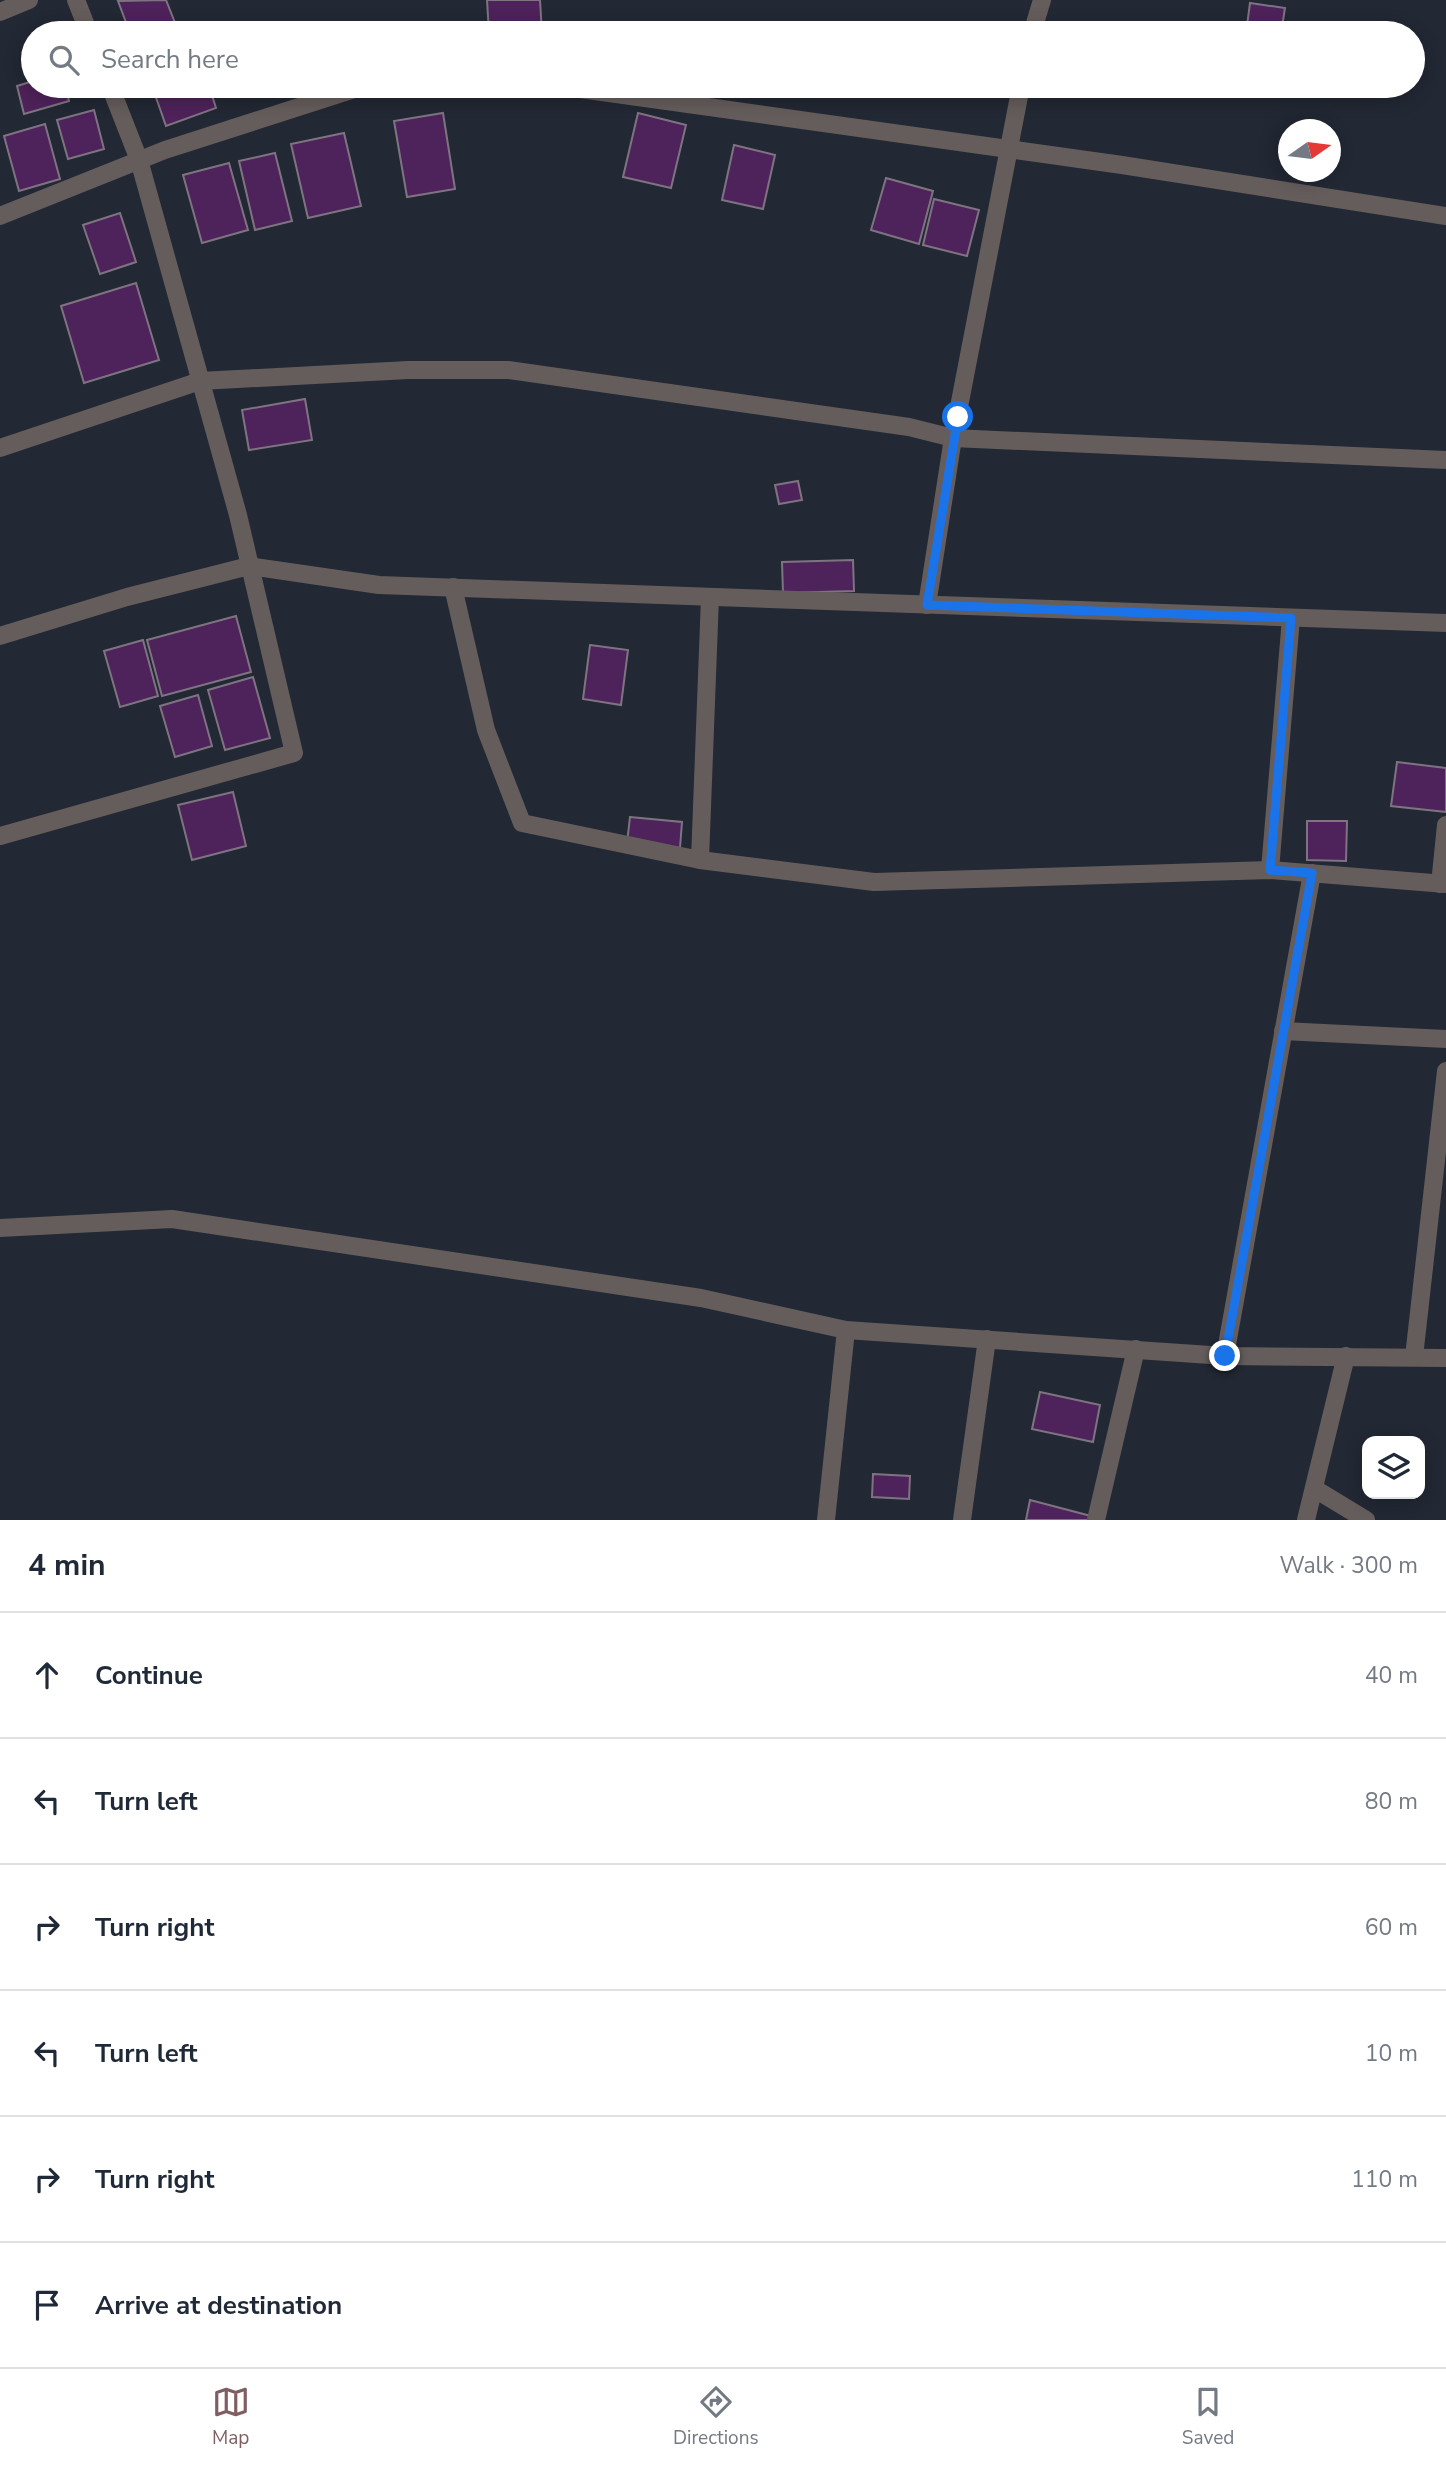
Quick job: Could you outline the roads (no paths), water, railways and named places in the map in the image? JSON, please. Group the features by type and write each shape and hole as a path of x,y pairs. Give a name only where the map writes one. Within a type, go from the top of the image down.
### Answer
{"street":[{"path":"0,12 29,0"},
{"path":"76,0 84,21"},
{"path":"1036,21 1042,0"},
{"path":"0,836 294,753 238,515 139,160 115,98"},
{"path":"0,216 139,160 328,98"},
{"path":"644,98 1007,149 1446,216"},
{"path":"927,605 953,438 1018,98"},
{"path":"0,448 200,381 408,370 508,370 909,427 953,438 1446,460"},
{"path":"0,636 127,597 248,566 379,584 1446,623"},
{"path":"453,587 486,730 522,823 700,860 874,882 1270,870 1443,884 1446,825"},
{"path":"700,860 710,597"},
{"path":"1270,870 1291,618"},
{"path":"1225,1356 1312,873"},
{"path":"1283,1031 1446,1039"},
{"path":"1414,1357 1438,1201 1446,1071"},
{"path":"0,1228 172,1219 701,1298 846,1330 1225,1356 1446,1358"},
{"path":"825,1520 846,1330"},
{"path":"962,1520 987,1339"},
{"path":"1096,1520 1136,1349"},
{"path":"1306,1520 1346,1356"},
{"path":"1315,1489 1366,1520"}]}
